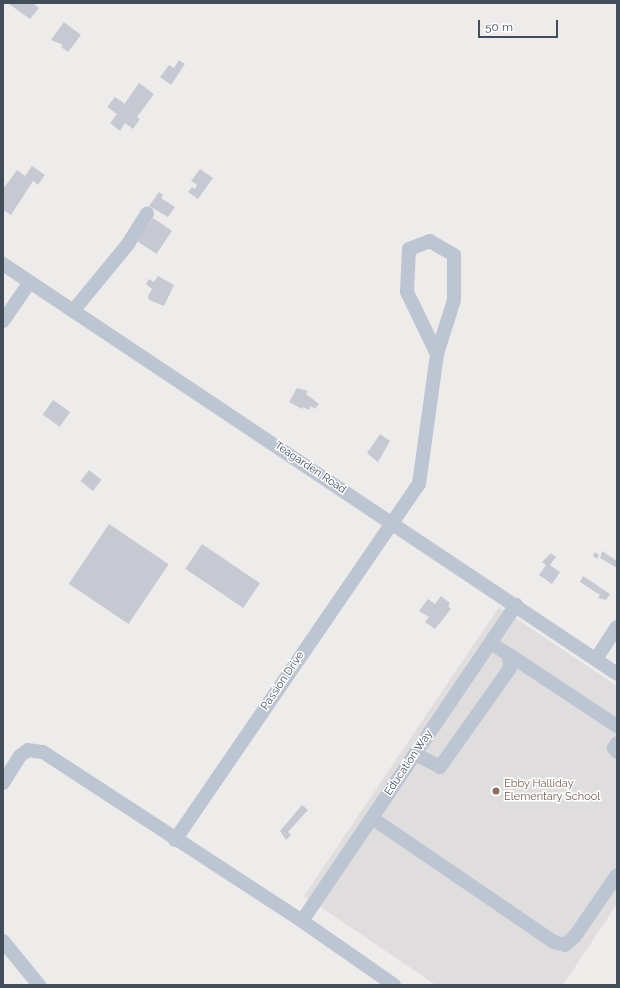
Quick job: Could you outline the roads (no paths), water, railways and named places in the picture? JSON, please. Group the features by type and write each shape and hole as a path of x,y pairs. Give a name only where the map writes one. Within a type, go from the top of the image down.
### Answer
{"street":[{"path":"73,311 128,244 147,213"},
{"name":"Passion Drive","path":"175,840 391,522 419,484 437,354 454,300 454,255 430,241 409,249 406,292 437,354"},
{"name":"Teagarden Road","path":"3,264 516,605 617,674"},
{"path":"3,321 30,282"},
{"name":"Education Way","path":"302,921 516,605"},
{"path":"596,659 617,627"},
{"path":"491,643 616,725"},
{"path":"415,754 440,767 510,668 509,655"},
{"path":"617,744 614,748 617,752"},
{"path":"3,783 20,756 28,750 43,752 175,840 302,921 394,985"},
{"path":"372,818 554,942 565,945 575,936 617,875"},
{"path":"3,941 39,985"}],"place":[{"name":"Ebby Halliday Elementary School","path":"496,791"}]}
